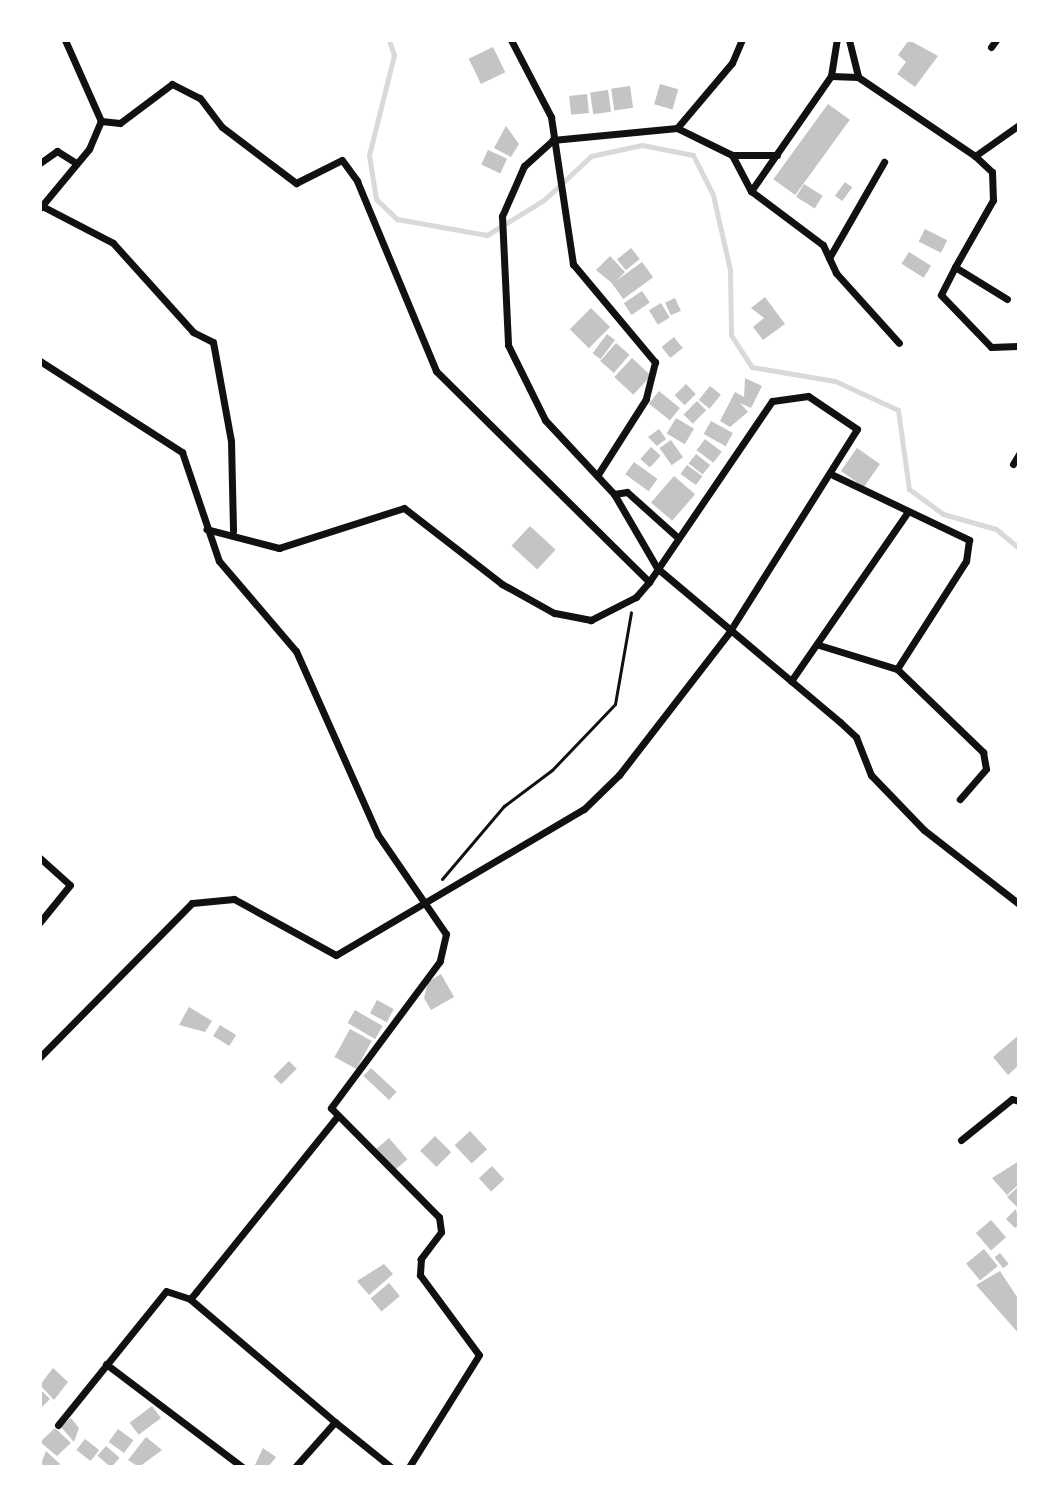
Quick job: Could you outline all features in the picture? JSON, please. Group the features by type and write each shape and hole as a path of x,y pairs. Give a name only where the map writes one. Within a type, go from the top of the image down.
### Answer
{"street":[{"path":"65,40 101,121"},
{"path":"511,40 544,96 573,264 655,362 646,399 597,476"},
{"path":"677,128 732,63 742,40"},
{"path":"751,191 831,76 837,40"},
{"path":"849,40 858,77"},
{"path":"831,76 858,77 975,156 992,172 993,200 941,295 991,347 1019,346"},
{"path":"101,121 120,123 172,84 200,98 222,127 296,183 342,160 436,371 649,582"},
{"path":"101,121 76,163 41,207 113,243 193,332 213,342 231,441 233,531"},
{"path":"975,156 1019,125"},
{"path":"777,155 732,155 677,128 553,140 524,166 502,216 508,345 545,420 614,494 657,568 728,634 791,681 856,737 871,775 924,830 1019,904"},
{"path":"40,163 57,151 76,163"},
{"path":"732,155 751,191 811,233 899,343"},
{"path":"829,258 884,162"},
{"path":"955,267 1007,299"},
{"path":"40,361 182,452 219,561 296,651 378,835 425,900 448,947 389,1039 335,1101 336,1118 190,1299"},
{"path":"41,1054 180,913 208,897 234,899 336,955 584,809 619,775 728,634 833,475 855,436 853,422 808,396 782,395 676,536 649,582 631,600 597,619 563,616 502,584 404,508 279,548 233,531 206,529"},
{"path":"1013,464 1019,454"},
{"path":"833,475 906,514 965,535 971,545 897,669"},
{"path":"614,494 627,492 676,536"},
{"path":"791,681 819,645 906,514"},
{"path":"819,645 897,669 988,759 960,799"},
{"path":"40,858 70,885 40,922"},
{"path":"961,1140 1012,1099 1019,1101"},
{"path":"336,1118 439,1217 441,1232 421,1259 420,1275 479,1355 409,1467"},
{"path":"58,1425 166,1291 190,1299 391,1467"},
{"path":"106,1364 242,1467"},
{"path":"295,1467 335,1422"}],"path":[{"path":"425,900 496,814 615,704 631,600"}],"building":[{"path":"909,40 938,56 915,87 897,74 906,62 898,55"},
{"path":"493,47 505,72 481,84 469,59"},
{"path":"660,84 678,89 672,109 654,104"},
{"path":"630,86 633,108 614,110 611,89"},
{"path":"608,90 611,112 593,114 590,93"},
{"path":"587,94 589,113 571,115 569,96"},
{"path":"828,104 850,120 795,195 773,179"},
{"path":"506,126 519,144 511,157 494,148"},
{"path":"488,150 507,159 500,173 481,165"},
{"path":"845,182 852,187 842,201 835,196"},
{"path":"804,184 823,196 815,208 796,197"},
{"path":"925,229 947,240 941,253 919,241"},
{"path":"631,248 640,259 626,270 617,259"},
{"path":"909,252 931,266 924,278 902,264"},
{"path":"610,256 625,272 613,284 596,270"},
{"path":"642,262 653,277 623,299 612,284"},
{"path":"642,291 650,303 632,315 624,303"},
{"path":"765,297 785,324 763,340 753,327 764,318 751,308"},
{"path":"675,298 681,311 671,315 665,303"},
{"path":"661,303 670,318 658,325 649,310"},
{"path":"591,308 610,327 589,348 570,329"},
{"path":"607,334 615,340 601,359 593,353"},
{"path":"674,337 683,348 670,358 662,347"},
{"path":"616,343 630,355 614,373 600,361"},
{"path":"632,358 651,376 633,395 614,377"},
{"path":"745,378 762,386 751,408 740,403 748,412 730,427 720,421 735,392 744,397"},
{"path":"686,384 696,394 685,405 675,395"},
{"path":"710,386 721,395 710,409 699,400"},
{"path":"659,391 680,408 670,420 649,403"},
{"path":"697,401 706,410 693,424 684,414"},
{"path":"676,418 694,429 685,444 667,433"},
{"path":"711,421 733,433 726,446 704,434"},
{"path":"659,429 666,439 657,446 648,437"},
{"path":"705,439 722,452 713,463 697,450"},
{"path":"671,440 683,457 672,465 660,448"},
{"path":"651,447 661,456 650,468 640,459"},
{"path":"857,448 880,464 864,487 841,471"},
{"path":"696,454 710,465 703,475 689,463"},
{"path":"634,462 657,479 649,491 625,474"},
{"path":"687,465 702,476 696,485 681,474"},
{"path":"674,476 695,494 672,521 651,502"},
{"path":"530,526 556,550 537,570 512,546"},
{"path":"441,974 454,997 431,1010 424,998 428,982"},
{"path":"377,1000 394,1009 387,1022 370,1013"},
{"path":"189,1007 212,1021 205,1032 179,1025"},
{"path":"355,1010 383,1026 375,1039 348,1023"},
{"path":"220,1025 236,1035 229,1046 213,1036"},
{"path":"350,1029 372,1041 356,1069 334,1057"},
{"path":"1019,1035 1019,1065 1008,1075 993,1057"},
{"path":"289,1061 297,1069 281,1084 273,1077"},
{"path":"371,1068 397,1092 389,1100 363,1076"},
{"path":"470,1131 487,1149 472,1164 455,1145"},
{"path":"435,1136 451,1152 436,1167 420,1151"},
{"path":"389,1138 407,1159 394,1171 375,1150"},
{"path":"1019,1161 1019,1184 1007,1195 992,1178"},
{"path":"492,1166 504,1179 491,1191 479,1178"},
{"path":"1019,1186 1019,1209 1007,1197"},
{"path":"1016,1209 1019,1225 1015,1228 1006,1219"},
{"path":"991,1220 1006,1237 991,1250 976,1233"},
{"path":"984,1249 998,1266 980,1281 966,1263"},
{"path":"1000,1253 1009,1264 1003,1268 995,1257"},
{"path":"384,1264 393,1274 369,1295 357,1281"},
{"path":"1000,1271 1019,1300 1019,1334 976,1285"},
{"path":"389,1283 400,1296 382,1311 371,1298"},
{"path":"53,1368 68,1382 54,1400 40,1385"},
{"path":"40,1389 50,1399 40,1409"},
{"path":"152,1406 161,1418 139,1435 130,1423"},
{"path":"71,1418 79,1428 74,1442 61,1427"},
{"path":"55,1428 71,1443 57,1456 40,1442"},
{"path":"118,1429 133,1440 124,1453 109,1442"},
{"path":"146,1437 162,1450 139,1467 128,1460"},
{"path":"85,1439 99,1450 91,1461 76,1450"},
{"path":"106,1446 120,1458 110,1467 97,1456"},
{"path":"263,1448 276,1457 268,1467 254,1467"},
{"path":"46,1451 60,1464 57,1467 40,1467"}],"waterway":[{"path":"389,40 394,55 369,155 376,199 397,219 487,235 544,200 591,156 642,145 693,155 713,195 730,270 731,335 752,367 835,381 898,410 909,489 943,514 996,529 1019,548"}]}
